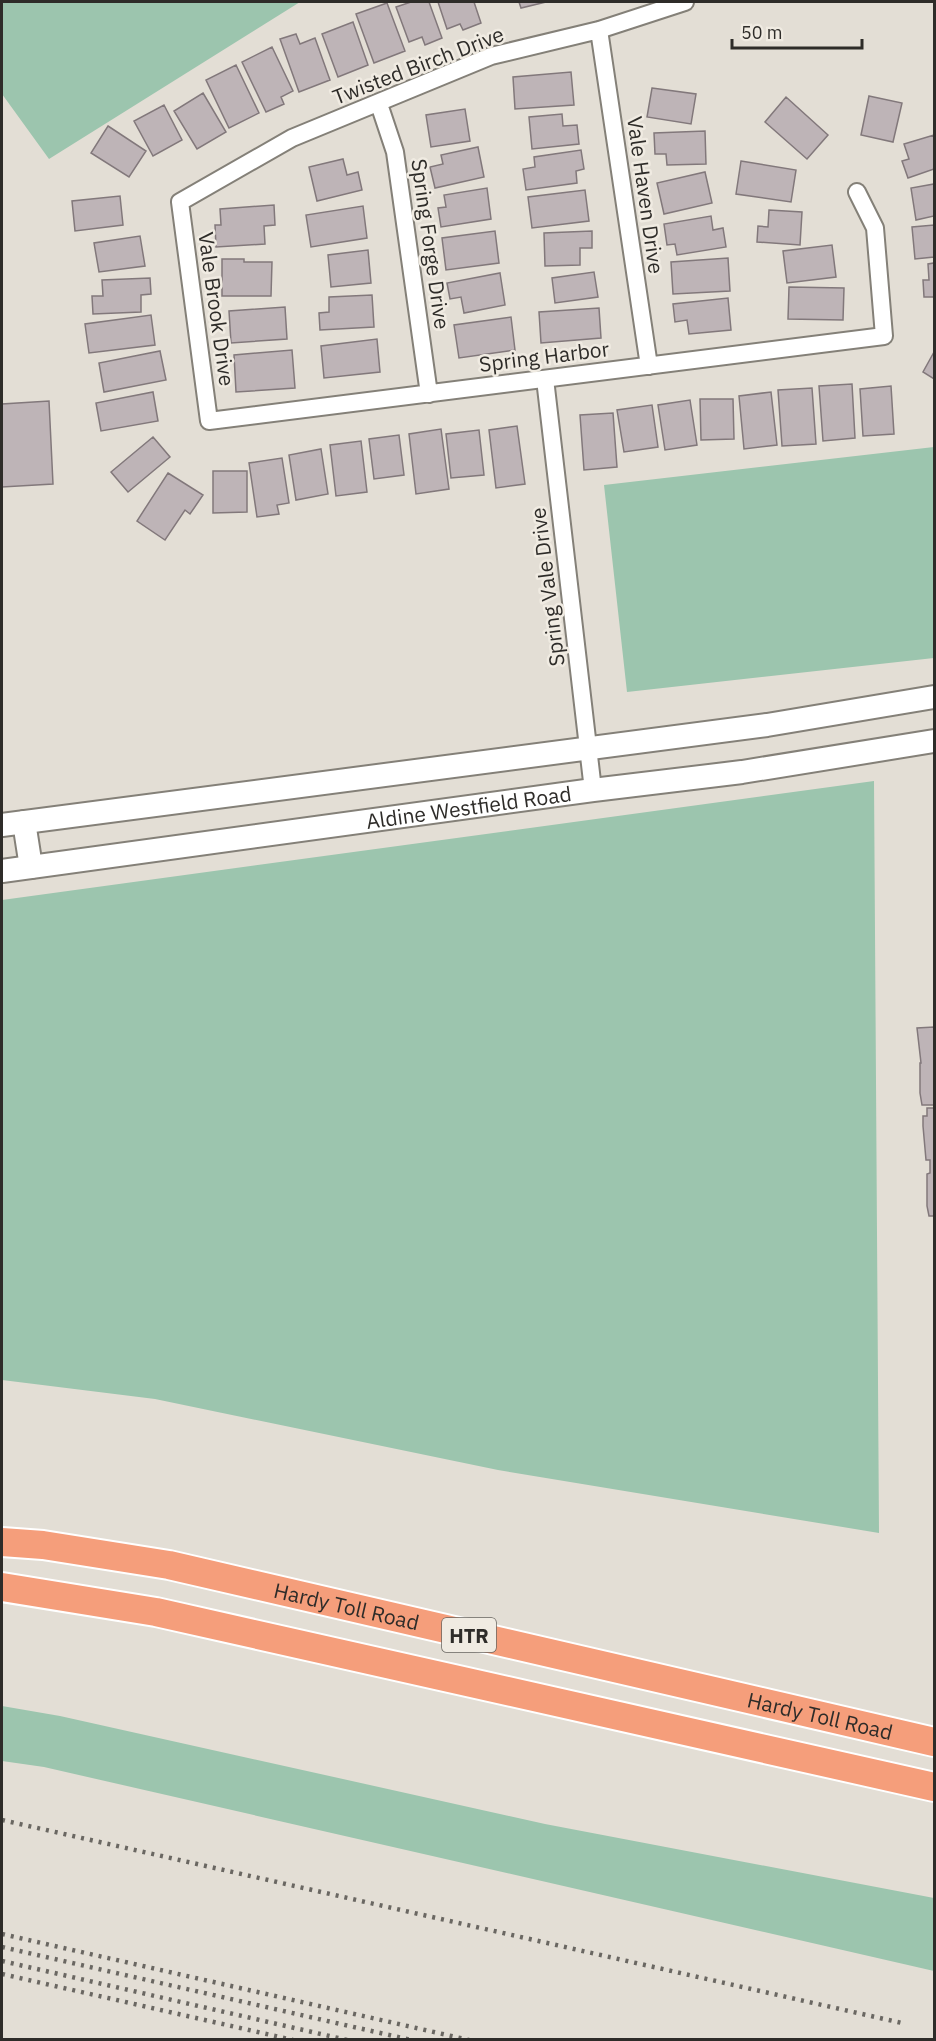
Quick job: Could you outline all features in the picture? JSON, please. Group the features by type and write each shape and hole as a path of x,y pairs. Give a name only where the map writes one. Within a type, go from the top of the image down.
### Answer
{"highway":[{"name":"Hardy Toll Road","path":"2,1542 44,1545 169,1565 934,1742"},
{"name":"Hardy Toll Road","path":"2,1587 156,1612 934,1787"}],"main road":[{"name":"Aldine Westfield Road","path":"2,825 767,725 934,698"},
{"name":"Aldine Westfield Road","path":"2,871 593,790 742,772 934,741"},
{"path":"24,822 30,867"}],"street":[{"name":"Twisted Birch Drive","path":"180,202 292,138 491,56 599,30 685,2"},
{"name":"Vale Haven Drive","path":"599,30 649,366"},
{"name":"Spring Forge Drive","path":"379,104 395,152 429,394"},
{"name":"Spring Harbor","path":"209,422 884,336 875,228 857,192"},
{"name":"Vale Brook Drive","path":"180,202 209,422"},
{"name":"Spring Vale Drive","path":"545,379 593,790"}],"green space":[{"path":"2,2 300,2 49,159 2,94"},
{"path":"934,447 934,658 627,692 604,485"},
{"path":"874,781 879,1533 498,1470 155,1399 2,1380 2,900"},
{"path":"2,1706 60,1716 545,1824 934,1898 934,1971 44,1767 2,1761"}],"building":[{"path":"411,2 429,2 442,38 425,45 422,37 409,42 396,7"},
{"path":"438,2 474,2 481,23 463,30 460,24 447,29"},
{"path":"519,2 546,2 521,8"},
{"path":"387,3 405,51 374,63 356,14"},
{"path":"353,22 368,65 338,77 322,34"},
{"path":"296,34 300,44 315,38 330,80 299,92 280,39"},
{"path":"272,47 293,91 281,97 284,104 266,112 242,62"},
{"path":"236,65 259,113 229,128 206,80"},
{"path":"571,72 574,105 515,109 513,77"},
{"path":"652,88 696,94 691,124 647,117"},
{"path":"203,93 226,132 197,149 174,111"},
{"path":"869,96 902,103 893,142 861,135"},
{"path":"786,97 828,135 807,159 765,122"},
{"path":"164,105 182,140 153,156 134,121"},
{"path":"465,109 470,141 431,147 426,115"},
{"path":"562,114 563,126 577,125 579,144 532,149 529,117"},
{"path":"108,126 146,151 129,177 91,153"},
{"path":"705,131 706,164 667,165 666,154 655,154 654,133"},
{"path":"934,135 934,169 908,178 902,161 909,159 904,144"},
{"path":"478,147 484,177 435,188 430,167 443,164 441,155"},
{"path":"581,150 584,169 576,171 577,183 526,190 523,169 535,167 534,157"},
{"path":"343,159 347,175 358,172 362,190 317,201 309,167"},
{"path":"741,161 796,170 791,202 736,194"},
{"path":"705,172 712,203 664,214 657,183"},
{"path":"934,184 934,216 916,220 911,188"},
{"path":"487,188 491,219 441,227 438,208 446,207 444,195"},
{"path":"585,190 589,221 532,228 528,197"},
{"path":"120,196 123,225 75,231 72,201"},
{"path":"274,205 275,225 264,226 265,244 216,247 215,225 221,225 220,209"},
{"path":"363,206 367,238 311,247 306,215"},
{"path":"769,210 802,212 800,245 757,242 758,226 768,227"},
{"path":"711,216 713,230 723,228 726,247 677,255 675,244 667,245 664,224"},
{"path":"934,225 934,257 915,259 912,227"},
{"path":"495,231 499,263 446,270 442,238"},
{"path":"592,231 592,248 580,248 580,265 545,266 544,233"},
{"path":"140,236 145,266 99,272 94,243"},
{"path":"832,245 836,277 787,283 783,251"},
{"path":"368,250 371,283 331,287 328,255"},
{"path":"728,258 730,291 673,294 671,262"},
{"path":"222,259 272,262 271,296 222,296"},
{"path":"934,263 934,297 924,297 923,280 929,280 928,264"},
{"path":"594,272 598,297 555,303 552,278"},
{"path":"500,273 505,305 464,313 461,297 450,299 447,283"},
{"path":"150,278 151,294 141,295 141,312 93,314 92,296 103,296 102,280"},
{"path":"789,287 844,288 843,320 788,319"},
{"path":"372,295 374,327 320,330 319,313 329,312 329,297"},
{"path":"728,298 731,330 689,334 687,320 675,322 673,304"},
{"path":"285,307 287,339 231,343 229,311"},
{"path":"599,308 601,338 541,343 539,312"},
{"path":"151,315 155,345 89,353 85,324"},
{"path":"511,317 515,350 459,358 454,325"},
{"path":"377,339 380,372 324,378 321,346"},
{"path":"292,350 295,388 236,392 234,355"},
{"path":"160,351 166,380 104,392 99,363"},
{"path":"934,352 934,379 923,372"},
{"path":"852,384 855,438 823,441 819,386"},
{"path":"891,386 894,434 863,436 860,389"},
{"path":"812,388 816,444 782,446 778,390"},
{"path":"153,392 158,421 101,431 96,403"},
{"path":"771,392 777,445 744,449 739,396"},
{"path":"700,399 733,399 734,439 701,440"},
{"path":"690,400 697,445 665,450 658,405"},
{"path":"49,401 53,484 2,487 2,404"},
{"path":"652,405 658,447 624,452 617,410"},
{"path":"613,413 617,467 584,470 580,415"},
{"path":"517,426 525,484 496,488 489,430"},
{"path":"441,429 449,489 416,494 409,434"},
{"path":"479,430 484,475 451,478 446,434"},
{"path":"399,435 404,475 374,479 369,439"},
{"path":"153,437 170,457 128,492 111,472"},
{"path":"361,441 367,492 336,496 330,445"},
{"path":"321,449 328,494 296,500 289,455"},
{"path":"282,458 289,503 277,505 279,514 257,517 249,463"},
{"path":"213,471 247,471 247,512 213,513"},
{"path":"168,473 203,495 190,514 185,510 165,540 137,521"},
{"path":"934,1027 934,1105 922,1105 917,1028"},
{"path":"927,1108 934,1108 934,1216 929,1216 927,1206 927,1174 930,1173 930,1160 926,1160 923,1116 927,1116"}],"railway":[{"path":"2,1820 902,2023"},
{"path":"2,1934 469,2040"},
{"path":"2,1947 411,2040"},
{"path":"2,1961 347,2040"},
{"path":"2,1974 293,2040"}]}
